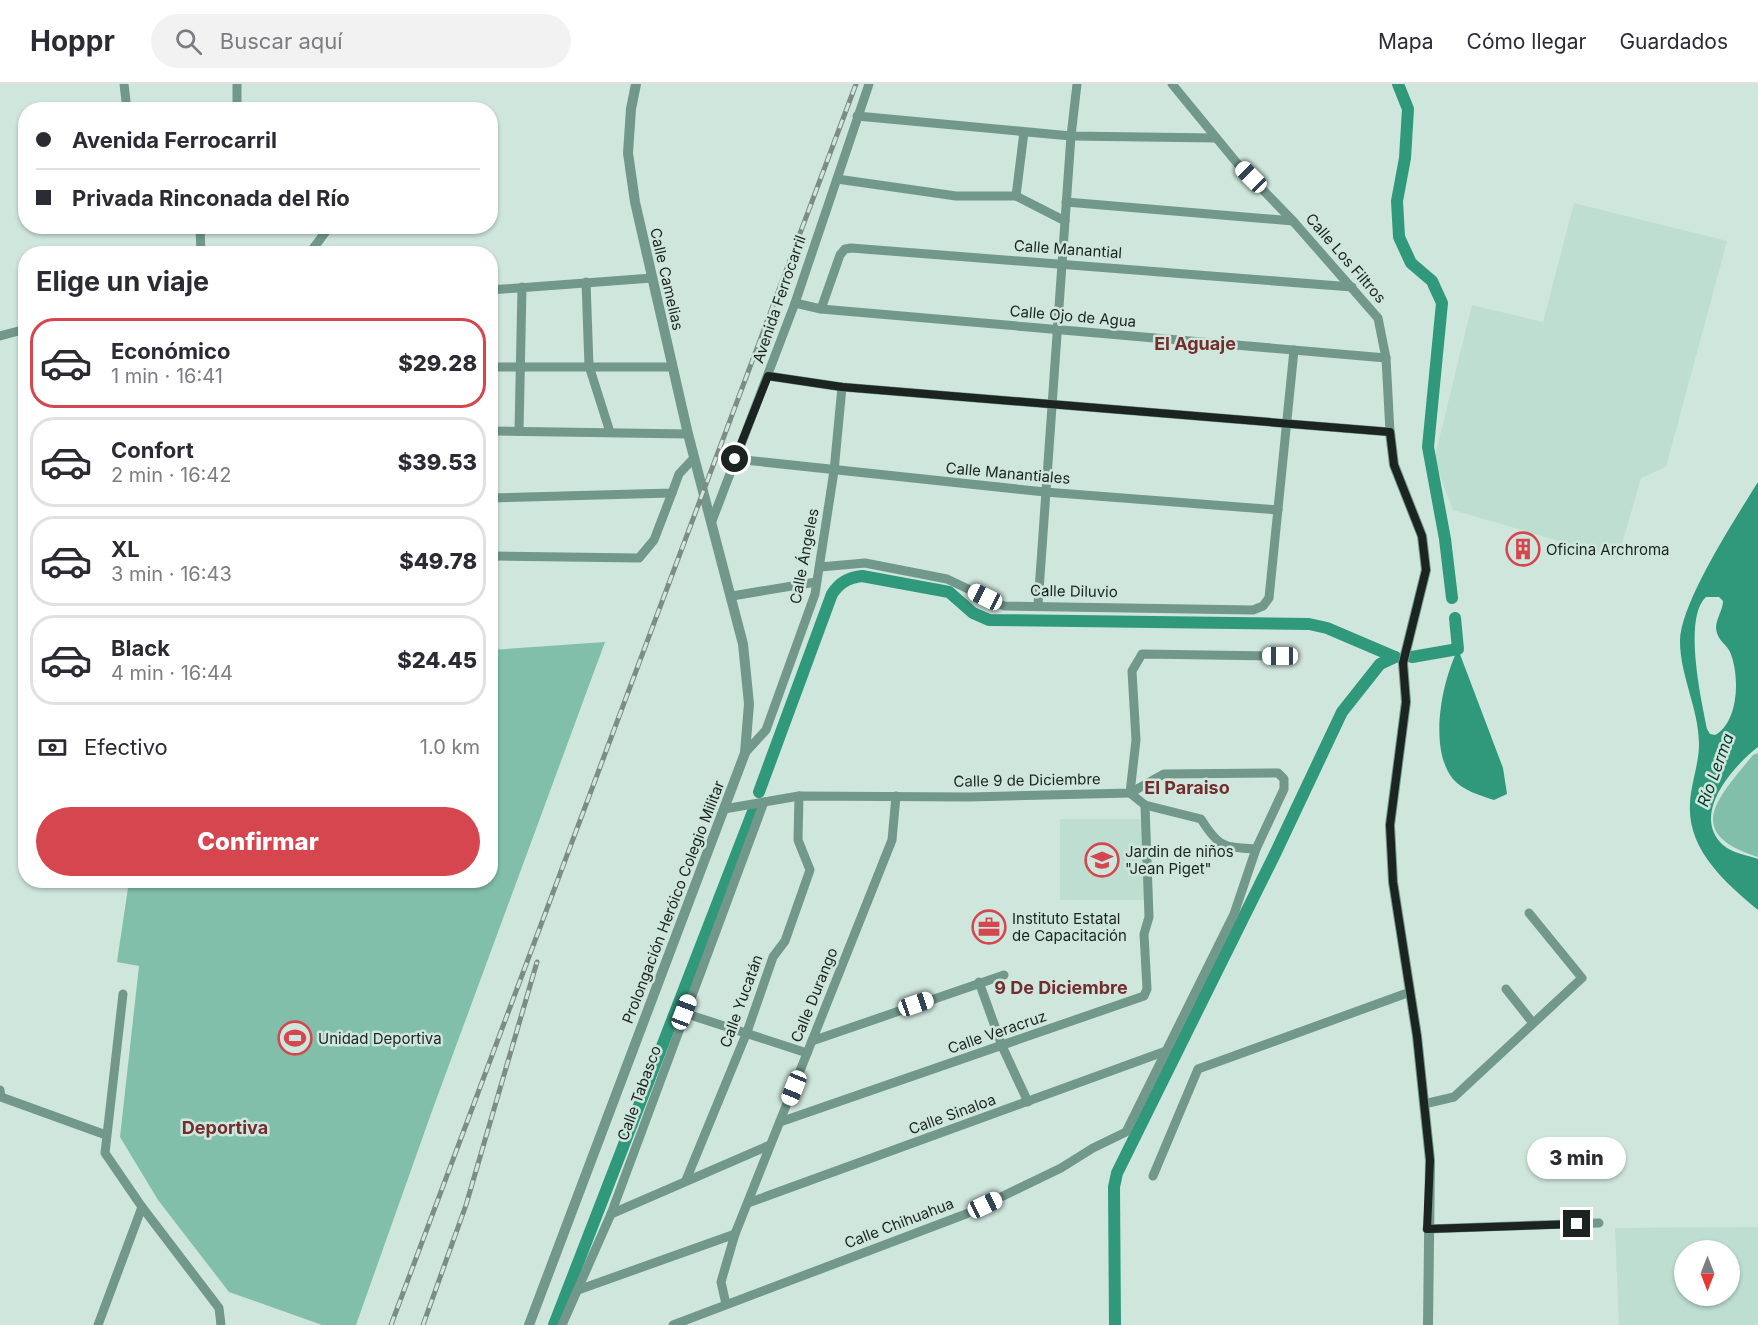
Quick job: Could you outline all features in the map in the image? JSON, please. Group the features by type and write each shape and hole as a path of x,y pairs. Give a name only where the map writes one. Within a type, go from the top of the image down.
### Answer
{"street":[{"path":"124,84 126,102"},
{"path":"237,84 237,102"},
{"name":"Calle Camelias","path":"636,84 631,109 628,153 635,202 672,367 700,477"},
{"name":"Avenida Ferrocarril","path":"712,521 795,303 869,84"},
{"path":"1038,605 1066,202 1077,84"},
{"name":"Calle Los Filtros","path":"1172,84 1215,138 1293,221 1378,318 1386,358 1394,465 1422,536 1426,570 1403,663 1406,702 1390,825 1393,882 1410,992 1430,1160 1427,1229 1428,1325"},
{"path":"857,116 1071,136 1215,138"},
{"path":"1016,196 1024,132"},
{"path":"837,179 956,196 1016,196 1065,221"},
{"path":"1066,202 1293,221"},
{"name":"Calle Manantial","path":"821,309 845,249 1062,263 1352,287"},
{"path":"498,289 652,278"},
{"path":"586,282 589,366 610,432"},
{"path":"519,431 522,287"},
{"name":"Calle Ojo de Agua","path":"795,303 821,309 1386,358"},
{"path":"0,336 18,331"},
{"path":"1278,510 1294,350"},
{"path":"498,367 672,367"},
{"path":"768,376 842,387 1390,432"},
{"name":"Calle Ángeles","path":"745,753 766,730 815,594 834,471 842,387"},
{"path":"498,431 688,434"},
{"path":"498,556 639,558 654,540 679,474 694,458"},
{"name":"Calle Manantiales","path":"735,459 1045,492 1278,510"},
{"name":"Prolongación Heróico Colegio Militar","path":"529,1325 745,753 749,704 743,644 700,477"},
{"path":"498,498 672,493"},
{"name":"Calle Diluvio","path":"820,567 865,562 947,579 1004,606 1252,610 1263,606 1269,598 1278,510"},
{"path":"732,596 816,582"},
{"path":"1166,1051 1234,914 1256,849 1223,847 1212,837 1201,819 1145,804 1130,794 1136,740 1132,671 1142,654 1280,656"},
{"name":"Calle 9 de Diciembre","path":"764,802 799,796 1130,794 1164,774 1278,773 1284,779 1284,789 1256,849"},
{"name":"Calle Yucatán","path":"686,1180 747,1032 773,957 785,941 810,870 798,840 799,796"},
{"name":"Calle Durango","path":"726,1304 722,1282 735,1234 892,840 896,796"},
{"path":"724,809 764,802"},
{"name":"Calle Tabasco","path":"562,1325 611,1214 684,1012 764,802"},
{"name":"Calle Veracruz","path":"780,1122 1144,996 1147,989 1144,934 1149,916 1145,804"},
{"path":"1424,1104 1454,1097 1582,978 1529,912"},
{"path":"812,1041 1004,975"},
{"path":"979,982 1002,1046 1028,1102"},
{"path":"1506,989 1533,1023"},
{"path":"1153,1176 1198,1069 1410,992"},
{"path":"123,994 105,1153 142,1208 219,1308 222,1323"},
{"path":"684,1012 807,1053"},
{"name":"Calle Sinaloa","path":"748,1203 1166,1051"},
{"name":"Calle Chihuahua","path":"673,1325 966,1214 1061,1168 1093,1148 1126,1132 1166,1051"},
{"path":"0,1090 1,1097 106,1135"},
{"path":"611,1214 771,1145"},
{"path":"98,1325 142,1208"},
{"path":"1427,1229 1599,1223"},
{"path":"578,1290 735,1234"}],"shaded area":[{"path":"1574,203 1727,241 1666,467 1641,478 1618,558 1453,510 1434,460 1472,305 1543,322"},
{"name":"Unidad Deportiva","path":"605,642 432,1111 356,1325 322,1325 229,1292 158,1200 120,1137 139,966 117,962 128,888 498,888 498,650"},
{"path":"1758,753 1758,857 1735,847 1720,837 1714,826 1714,813 1728,786 1753,755"},
{"name":"Jardin de niños \"Jean Piget\"","path":"1060,819 1145,819 1144,900 1060,900"},
{"path":"1758,1227 1758,1325 1619,1325 1615,1228"}],"water":[{"name":"Río Lerma","path":"1758,482 1758,747 1727,778 1713,806 1711,820 1714,833 1723,845 1735,852 1758,859 1758,910 1710,864 1695,836 1690,803 1699,751 1698,731 1683,667 1680,641 1682,625 1699,583","holes":["1706,597 1719,597 1723,601 1716,629 1719,638 1730,652 1736,685 1729,720 1715,735 1710,734 1707,729 1698,680 1695,640 1699,607"]},
{"path":"1458,649 1503,768 1507,794 1494,800 1472,792 1457,783 1445,766 1441,750 1439,733 1443,696"}],"waterway":[{"path":"1398,84 1408,109 1405,158 1397,201 1399,237 1411,263 1432,281 1442,303 1428,447 1445,539 1452,598"},
{"path":"759,792 832,594 848,579 857,577 949,592 973,613 989,620 1309,624 1327,628 1395,657"},
{"path":"1412,657 1458,649 1455,618"},
{"path":"1115,1325 1114,1187 1117,1173 1274,856 1342,712 1380,664 1395,657"},
{"path":"554,1325 754,809"}],"railway":[{"path":"391,1325 856,84"},
{"path":"423,1325 466,1205 537,962"}],"place":[{"name":"Oficina Archroma","path":"1523,549"},
{"name":"Jardin de niños \"Jean Piget\"","path":"1102,860"},
{"name":"Instituto Estatal de Capacitación","path":"989,927"},
{"name":"Unidad Deportiva","path":"295,1038"}],"district":[{"name":"El Aguaje","path":"1195,343"},
{"name":"El Paraiso","path":"1187,787"},
{"name":"9 De Diciembre","path":"1061,987"},
{"name":"Deportiva","path":"225,1127"}],"route":[{"path":"735,459 768,376 842,387 1390,432 1394,465 1422,536 1426,570 1403,663 1406,702 1390,825 1393,882 1417,1036 1430,1160 1427,1229 1577,1224"}]}
